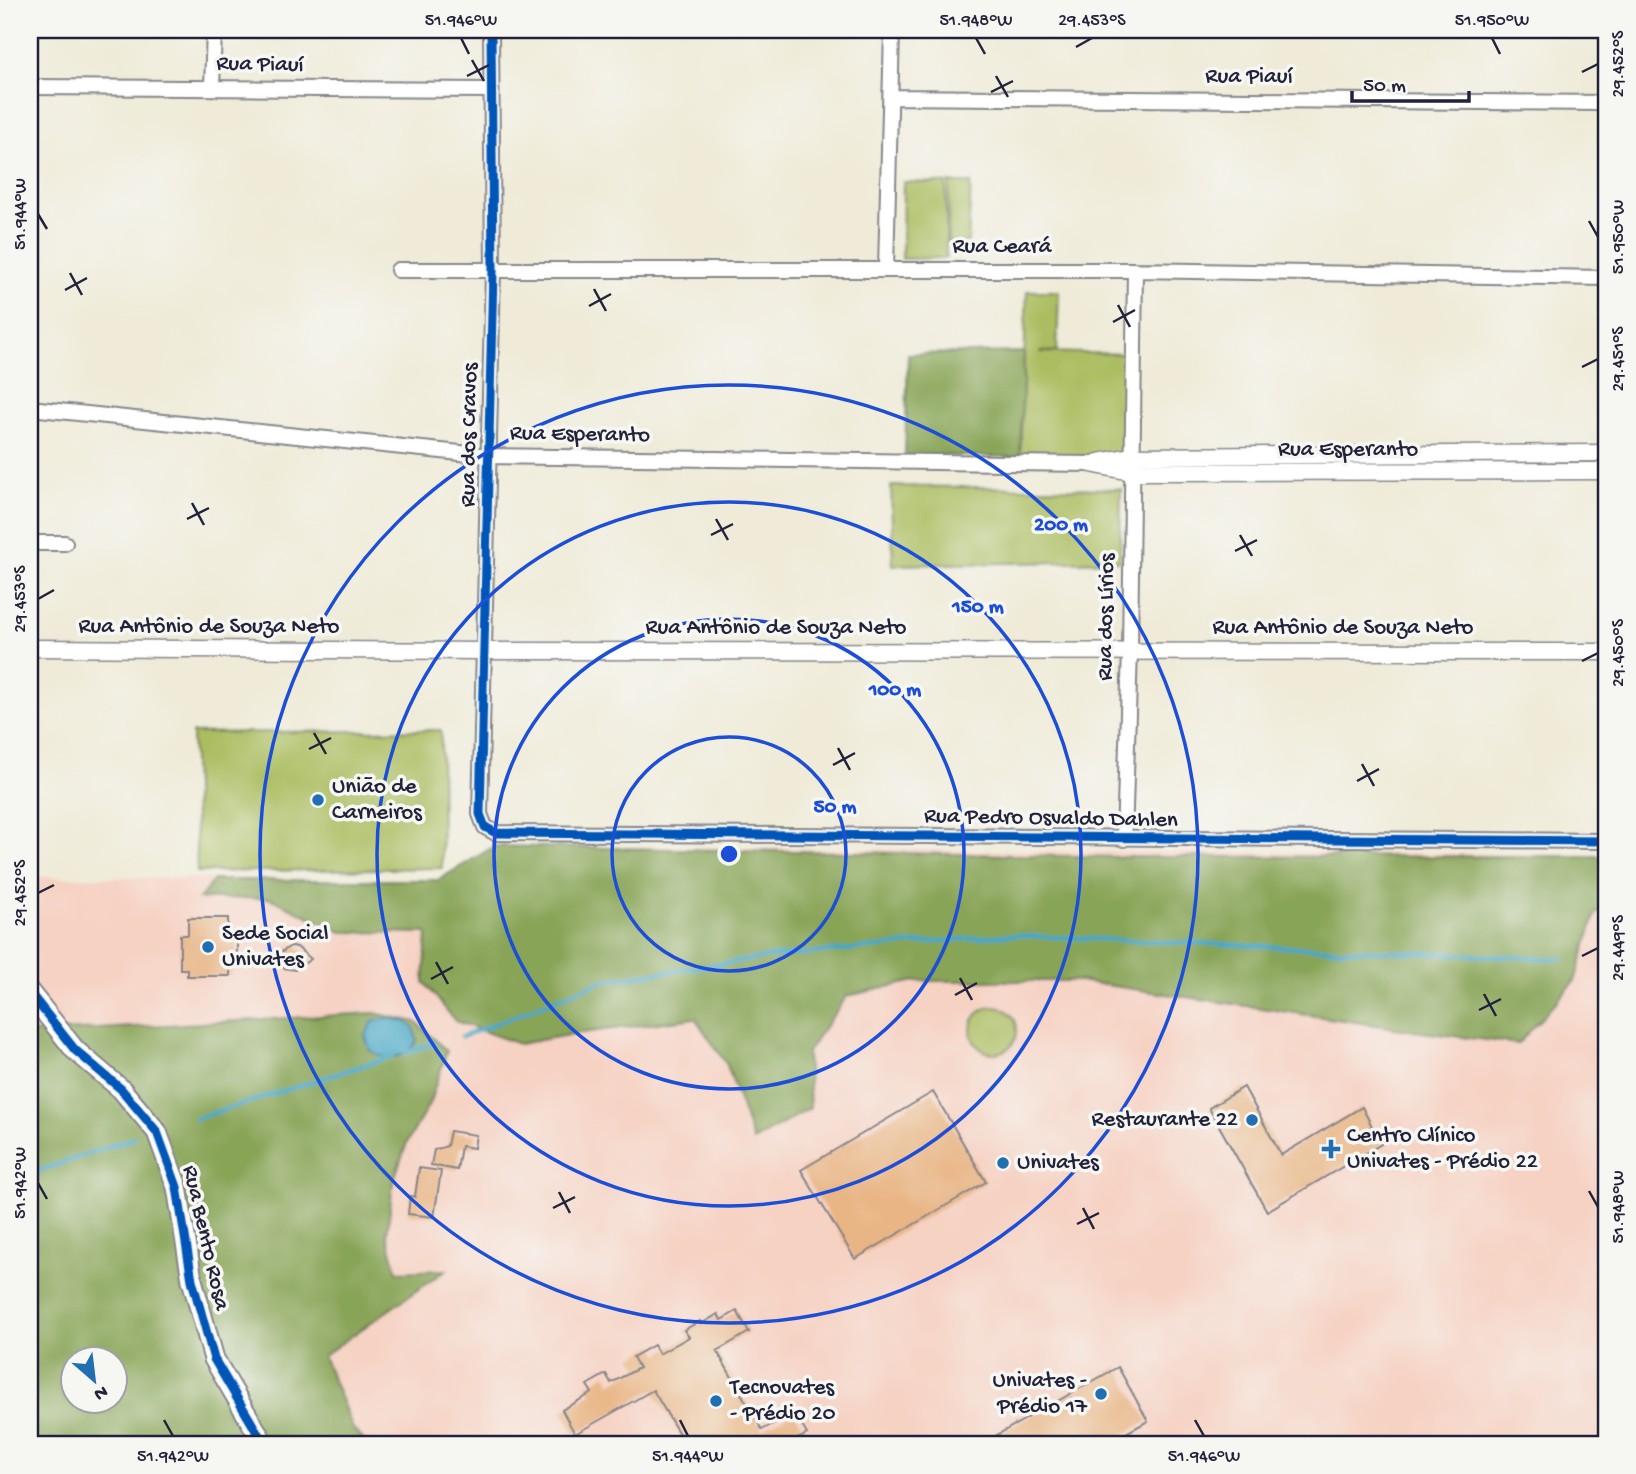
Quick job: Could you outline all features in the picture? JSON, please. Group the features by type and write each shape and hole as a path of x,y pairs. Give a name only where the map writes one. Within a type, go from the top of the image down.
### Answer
{"main road":[{"name":"Rua Bento Rosa","path":"30,993 75,1050 121,1089 157,1132 177,1187 192,1280 214,1359 264,1444"}],"street":[{"path":"212,87 214,30"},
{"name":"Rua dos Cravos","path":"491,30 493,271 480,814 485,827 496,833"},
{"path":"886,269 892,30"},
{"name":"Rua Piauí","path":"30,87 490,90"},
{"name":"Rua Piauí","path":"891,97 1606,103"},
{"name":"Rua Ceará","path":"398,270 1135,270 1606,278"},
{"name":"Rua dos Lírios","path":"1124,839 1130,650 1135,270"},
{"name":"Rua Esperanto","path":"30,408 489,456 1324,465 1606,471"},
{"path":"1531,471 1532,453"},
{"name":"Rua Esperanto","path":"1324,465 1532,453 1606,453"},
{"path":"30,543 65,543"},
{"name":"Rua Antônio de Souza Neto","path":"30,648 1606,652"},
{"name":"Rua Pedro Osvaldo Dahlen","path":"496,833 1606,841"}],"shaded area":[{"name":"Univates","path":"495,846 1606,855 1606,1444 367,1444 353,1429 323,1356 445,1270 397,1272 387,1235 393,1182 407,1143 374,1013 30,1033 30,877 438,880"}],"green space":[{"path":"903,182 946,183 946,258 902,259"},
{"path":"949,183 971,183 968,242 948,242"},
{"path":"1027,291 1059,291 1057,351 1039,352 1129,354 1126,457 1020,457"},
{"path":"1024,352 1020,457 905,455 908,354"},
{"path":"891,486 1121,489 1120,561 893,565"},
{"name":"União de Carneiros","path":"441,730 442,868 197,872 192,733"},
{"path":"495,846 1123,857 1606,856 1606,911 1596,913 1575,981 1518,1044 1079,981 915,981 847,996 807,1052 810,1108 753,1141 727,1065 695,1018 519,1044 455,1021 424,982 427,933 342,932 270,898 199,899 214,880 438,880"},
{"path":"994,1007 1010,1014 1017,1030 1010,1046 994,1053 978,1046 971,1030 978,1014"},
{"path":"374,1013 416,1022 447,1051 429,1104 407,1143 393,1182 387,1235 397,1272 446,1270 323,1356 353,1429 367,1444 30,1444 30,1033"}],"water":[{"path":"387,1018 404,1021 413,1026 417,1041 408,1052 390,1057 370,1051 365,1036 373,1021"}],"building":[{"name":"Sede Social Univates","path":"188,918 228,918 228,933 237,933 237,958 230,958 230,976 187,976 187,969 180,969 180,935 188,935"},
{"name":"Sede Social Univates","path":"291,946 297,947 311,959 295,970 284,968 280,958 283,951"},
{"name":"Centro Clínico Univates - Prédio 22","path":"1244,1087 1281,1155 1362,1107 1381,1144 1267,1211 1209,1108"},
{"path":"933,1092 986,1182 855,1259 801,1170"},
{"path":"450,1131 476,1135 474,1148 461,1146 457,1170 431,1165 434,1150 447,1146"},
{"path":"419,1168 441,1171 434,1217 408,1214 410,1196 415,1197"},
{"path":"737,1311 749,1332 717,1351 762,1430 794,1412 807,1434 789,1444 685,1444 653,1390 575,1434 562,1410 592,1393 587,1385 606,1374 611,1383 639,1368 633,1357 654,1345 659,1354 689,1337 684,1330 700,1321 701,1324 718,1314 721,1320"},
{"name":"Univates - Prédio 17","path":"1118,1367 1148,1421 1106,1444 981,1444"}],"waterway":[{"path":"462,1037 602,981 769,957 1008,935 1562,959"},
{"path":"405,1053 434,1043"},
{"path":"195,1119 393,1056"},
{"path":"30,1174 134,1138"}],"cycle path":[{"path":"491,30 493,271 480,814 485,827 496,833 1606,841"},
{"path":"30,993 75,1050 121,1089 157,1132 177,1187 192,1280 214,1359 264,1444"}],"place":[{"name":"União de Carneiros","path":"318,800"},
{"name":"Sede Social Univates","path":"208,947"},
{"name":"Restaurante 22","path":"1252,1120"},
{"name":"Centro Clínico Univates - Prédio 22","path":"1331,1149"},
{"name":"Univates","path":"1003,1163"},
{"name":"Univates - Prédio 17","path":"1101,1394"},
{"name":"Tecnovates - Prédio 20","path":"716,1401"}]}
